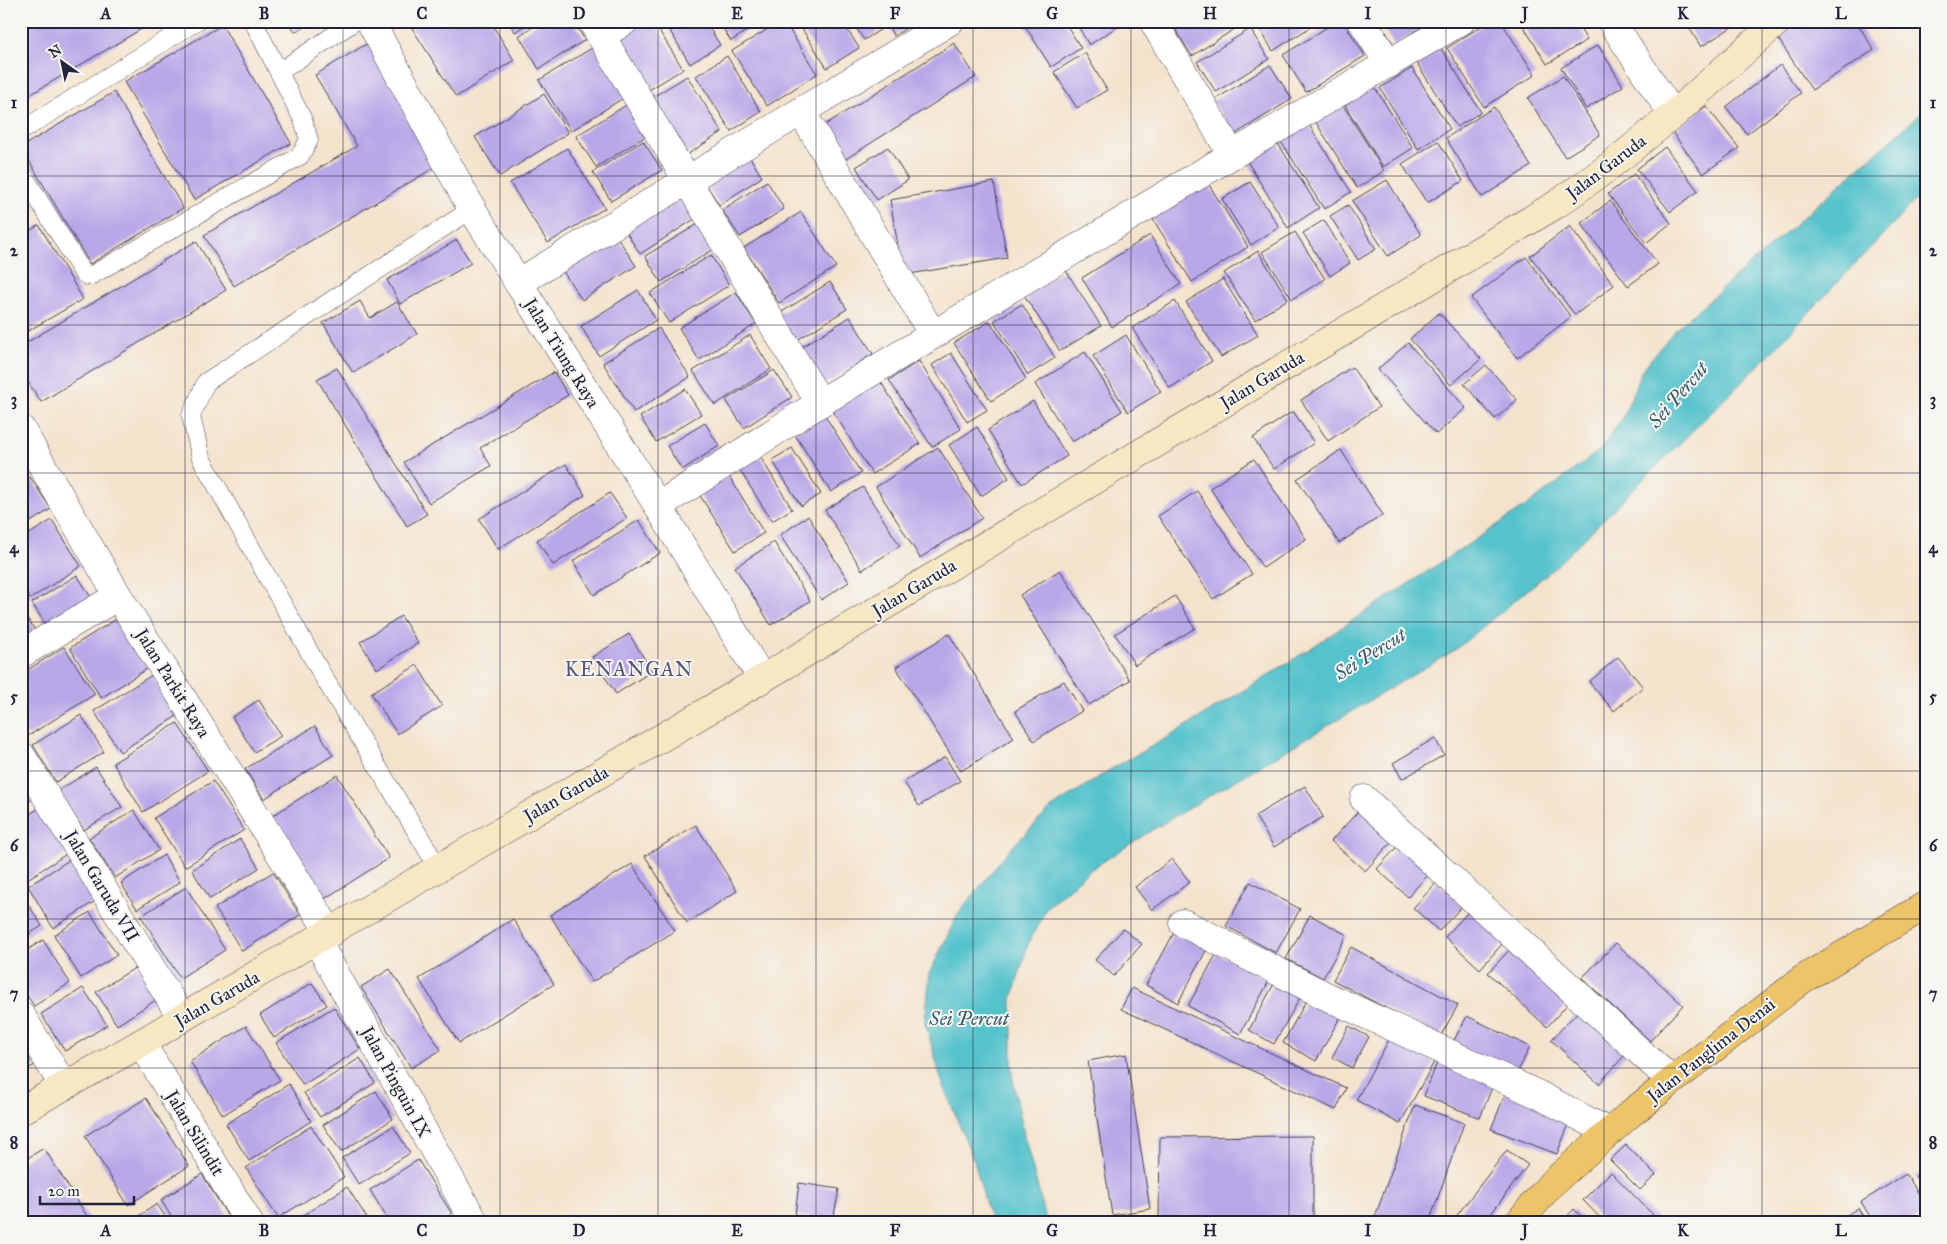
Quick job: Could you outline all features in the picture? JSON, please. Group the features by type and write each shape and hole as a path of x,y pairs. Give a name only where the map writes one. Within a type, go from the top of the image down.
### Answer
{"main road":[{"name":"Jalan Panglima Denai","path":"1518,1223 1551,1184 1609,1132 1672,1080 1803,978 1926,905"}],"street":[{"name":"Jalan Tiung Raya","path":"370,21 472,209 658,506 762,679"},
{"path":"625,21 597,29 820,403"},
{"path":"518,283 950,21"},
{"path":"1153,21 1232,155"},
{"path":"1362,21 1389,64"},
{"path":"658,506 820,403 1232,155 1461,21"},
{"path":"1611,21 1673,115"},
{"name":"Jalan Garuda","path":"21,1111 63,1085 142,1044 182,1018 762,679 1557,204 1606,169 1673,115 1778,21"},
{"path":"801,110 933,335"},
{"name":"Jalan Parkit Raya","path":"21,429 118,596 323,937"},
{"path":"21,654 118,596"},
{"name":"Jalan Garuda VII","path":"21,755 182,1018"},
{"path":"1364,798 1672,1080"},
{"path":"1183,923 1326,996 1541,1096 1609,1132"},
{"name":"Jalan Pinguin IX","path":"323,937 476,1223"},
{"path":"21,1015 63,1085"},
{"name":"Jalan Silindit","path":"142,1044 249,1223"}],"lane":[{"path":"21,131 197,21"},
{"path":"21,171 82,273 87,276 92,275 300,156 309,140 303,120 253,21"},
{"path":"279,72 355,21"},
{"path":"438,869 320,672 201,458 191,416 206,382 472,209"}],"water":[{"name":"Sei Percut","path":"1926,109 1926,189 1763,361 1554,568 1455,650 1152,830 1090,870 1047,907 1028,944 1012,999 1012,1075 1024,1135 1047,1223 991,1223 974,1161 942,1082 925,1022 930,972 957,916 1008,851 1050,809 1111,769 1170,736 1294,659 1536,499 1600,450 1623,418 1642,370 1675,330"}],"building":[{"path":"30,21 155,21 21,100 21,26"},
{"path":"289,21 313,21 295,32"},
{"path":"416,21 490,21 514,60 456,97 410,25"},
{"path":"508,21 531,21 515,32"},
{"path":"542,21 573,21 585,40 539,69 519,36"},
{"path":"643,21 653,21 683,69 649,90 616,38"},
{"path":"664,21 705,21 720,45 690,64"},
{"path":"718,21 763,21 731,41"},
{"path":"784,21 817,74 767,106 732,51"},
{"path":"797,21 842,21 859,48 827,68"},
{"path":"852,21 879,21 883,28 864,40"},
{"path":"885,21 917,21 894,36"},
{"path":"1022,21 1064,21 1081,48 1051,67"},
{"path":"1075,21 1126,21 1089,45"},
{"path":"1170,21 1247,21 1192,56"},
{"path":"1269,21 1320,21 1273,51 1259,28"},
{"path":"1337,21 1343,21 1365,56 1306,92 1283,55"},
{"path":"1379,21 1431,21 1394,45"},
{"path":"1489,21 1501,21 1535,75 1484,107 1447,48"},
{"path":"1520,21 1575,21 1587,40 1547,64"},
{"path":"1685,21 1741,21 1701,47"},
{"path":"1802,21 1856,21 1874,50 1812,90 1777,37"},
{"path":"222,25 291,143 194,200 124,82"},
{"path":"1250,29 1269,59 1216,92 1197,62"},
{"path":"368,43 439,165 234,286 204,235 357,146 315,75"},
{"path":"954,43 976,77 841,162 820,128"},
{"path":"597,45 628,95 571,131 539,80"},
{"path":"1439,45 1481,112 1457,127 1415,60"},
{"path":"1598,45 1623,86 1586,109 1561,68"},
{"path":"1085,53 1107,90 1077,108 1054,72"},
{"path":"727,56 761,112 731,131 696,76"},
{"path":"1270,65 1292,99 1234,135 1213,101"},
{"path":"1780,65 1801,93 1747,134 1726,107"},
{"path":"1412,68 1450,129 1418,149 1380,88"},
{"path":"687,76 722,132 688,154 653,97"},
{"path":"1563,76 1600,135 1565,157 1528,98"},
{"path":"1372,83 1413,148 1383,167 1343,102"},
{"path":"114,92 183,208 90,264 21,147"},
{"path":"544,94 568,133 500,176 475,137"},
{"path":"1339,99 1384,171 1357,188 1312,116"},
{"path":"628,104 648,135 596,167 576,136"},
{"path":"1706,106 1739,148 1703,174 1672,132"},
{"path":"1494,107 1531,166 1482,197 1446,138"},
{"path":"1306,120 1351,192 1324,209 1278,137"},
{"path":"643,141 662,170 611,201 593,172"},
{"path":"1438,141 1463,181 1427,203 1402,164"},
{"path":"1277,142 1319,208 1288,228 1247,161"},
{"path":"888,147 908,180 877,200 856,167"},
{"path":"1665,147 1698,191 1670,212 1637,169"},
{"path":"567,148 605,208 548,243 510,183"},
{"path":"746,151 762,177 719,205 702,178"},
{"path":"1634,174 1671,223 1646,243 1608,194"},
{"path":"1206,180 1248,247 1192,282 1151,216"},
{"path":"1387,180 1421,235 1388,256 1352,201"},
{"path":"767,181 784,209 740,237 722,210"},
{"path":"994,182 1007,258 903,275 890,200"},
{"path":"1250,182 1279,227 1251,245 1222,199"},
{"path":"679,187 698,217 640,254 621,224"},
{"path":"1610,201 1658,264 1628,286 1581,223"},
{"path":"1348,205 1376,249 1358,260 1330,216"},
{"path":"801,212 836,267 779,303 744,248"},
{"path":"1324,220 1350,263 1330,276 1303,233"},
{"path":"698,224 714,249 661,282 645,256"},
{"path":"39,225 83,299 21,335 21,236"},
{"path":"1570,226 1614,285 1575,315 1530,256"},
{"path":"612,229 636,266 582,300 558,264"},
{"path":"1295,232 1325,279 1292,299 1262,252"},
{"path":"1150,235 1181,284 1112,327 1082,278"},
{"path":"457,240 471,263 400,304 387,280"},
{"path":"196,241 226,290 41,402 21,371 21,346"},
{"path":"1258,251 1288,299 1255,320 1224,273"},
{"path":"711,255 729,285 669,323 650,293"},
{"path":"1526,257 1571,317 1517,358 1471,298"},
{"path":"1065,269 1101,326 1060,351 1024,295"},
{"path":"1223,279 1258,335 1221,357 1186,302"},
{"path":"830,282 847,309 794,342 777,315"},
{"path":"638,290 656,320 599,356 581,326"},
{"path":"736,292 756,324 699,360 679,328"},
{"path":"360,301 370,318 397,302 417,334 353,373 323,323"},
{"path":"1175,301 1212,361 1170,388 1132,328"},
{"path":"1022,304 1055,358 1028,375 994,321"},
{"path":"1439,313 1481,359 1451,385 1410,339"},
{"path":"850,317 873,354 822,386 798,349"},
{"path":"990,321 1026,379 991,401 954,343"},
{"path":"659,328 690,377 634,412 603,363"},
{"path":"750,335 771,369 715,405 693,371"},
{"path":"1126,335 1161,392 1128,412 1093,356"},
{"path":"1408,343 1466,408 1436,434 1378,369"},
{"path":"1085,352 1122,411 1072,442 1035,384"},
{"path":"951,353 987,410 967,422 932,365"},
{"path":"919,361 961,429 932,447 889,380"},
{"path":"1486,365 1517,400 1495,419 1464,384"},
{"path":"1352,367 1379,407 1328,441 1301,400"},
{"path":"337,368 427,514 407,526 317,379"},
{"path":"774,370 792,397 744,428 726,400"},
{"path":"554,372 568,395 480,448 491,466 429,503 404,462"},
{"path":"879,379 920,444 872,474 831,408"},
{"path":"685,389 701,414 656,442 640,417"},
{"path":"1033,401 1067,456 1022,484 988,430"},
{"path":"1293,411 1314,443 1274,469 1253,438"},
{"path":"824,414 861,473 831,492 794,433"},
{"path":"705,423 719,446 682,470 667,446"},
{"path":"977,427 1009,478 981,496 949,445"},
{"path":"938,447 982,518 920,558 876,487"},
{"path":"792,448 821,494 801,506 772,460"},
{"path":"1341,450 1383,515 1339,543 1297,479"},
{"path":"758,453 792,509 772,521 737,466"},
{"path":"21,455 28,465 21,470"},
{"path":"1254,459 1306,539 1263,568 1210,488"},
{"path":"566,464 585,495 498,549 479,519"},
{"path":"729,476 764,533 735,551 699,494"},
{"path":"30,477 51,509 21,528 21,483"},
{"path":"863,487 900,546 862,570 825,510"},
{"path":"1197,491 1252,574 1213,599 1158,516"},
{"path":"610,493 627,518 553,565 537,540"},
{"path":"808,516 849,582 821,600 780,535"},
{"path":"52,520 81,566 30,599 21,585 21,539"},
{"path":"639,520 660,553 594,595 573,561"},
{"path":"774,542 810,601 771,625 735,567"},
{"path":"1060,570 1130,680 1089,705 1020,595"},
{"path":"77,575 92,599 47,627 32,603"},
{"path":"1175,596 1195,628 1135,665 1115,634"},
{"path":"21,609 35,630 21,638"},
{"path":"121,616 153,665 101,698 70,648"},
{"path":"401,616 418,643 377,669 360,642"},
{"path":"629,634 652,671 616,694 592,657"},
{"path":"949,634 1014,738 961,771 896,667"},
{"path":"64,647 95,694 28,736 21,724 21,674"},
{"path":"1618,657 1643,687 1614,711 1589,682"},
{"path":"417,665 442,706 397,734 371,693"},
{"path":"152,675 177,716 120,752 94,711"},
{"path":"1064,681 1082,711 1034,741 1015,711"},
{"path":"259,700 281,736 254,752 232,717"},
{"path":"81,715 104,752 56,782 33,745"},
{"path":"177,723 208,771 143,812 113,763"},
{"path":"315,726 333,755 264,799 245,769"},
{"path":"1435,738 1444,755 1402,779 1393,763"},
{"path":"945,757 960,781 919,806 904,782"},
{"path":"96,767 122,807 84,830 58,791"},
{"path":"21,769 38,796 21,806"},
{"path":"337,775 389,858 324,899 272,816"},
{"path":"213,781 244,830 185,867 154,818"},
{"path":"1305,786 1323,817 1274,847 1255,816"},
{"path":"43,806 71,851 23,882 21,819"},
{"path":"1362,807 1396,837 1365,871 1331,841"},
{"path":"134,810 159,850 115,878 89,838"},
{"path":"696,825 737,891 687,923 645,856"},
{"path":"240,839 259,868 210,899 192,870"},
{"path":"1403,840 1434,868 1408,897 1377,869"},
{"path":"164,855 180,882 137,909 121,883"},
{"path":"71,859 97,900 53,928 28,886"},
{"path":"1172,859 1190,882 1152,910 1135,887"},
{"path":"632,864 675,931 592,982 550,915"},
{"path":"273,872 300,915 242,951 215,908"},
{"path":"1250,882 1300,909 1276,953 1226,926"},
{"path":"1437,882 1462,906 1439,931 1413,908"},
{"path":"186,887 225,950 180,978 141,916"},
{"path":"21,889 27,897 21,900"},
{"path":"28,904 42,926 21,939 21,908"},
{"path":"1469,911 1504,942 1480,969 1445,937"},
{"path":"90,912 117,955 81,978 54,935"},
{"path":"1310,915 1347,935 1323,978 1286,959"},
{"path":"513,919 554,984 459,1043 419,979"},
{"path":"1177,927 1209,945 1178,1003 1146,985"},
{"path":"1123,929 1142,944 1114,976 1095,960"},
{"path":"43,940 70,983 34,1006 21,986 21,954"},
{"path":"1616,943 1683,1005 1650,1041 1582,978"},
{"path":"1513,946 1572,999 1547,1027 1488,973"},
{"path":"1351,947 1458,1005 1440,1037 1333,980"},
{"path":"1217,953 1269,981 1240,1034 1188,1006"},
{"path":"138,966 159,998 117,1025 96,992"},
{"path":"390,969 441,1050 411,1068 361,987"},
{"path":"1275,982 1301,996 1274,1044 1249,1030"},
{"path":"312,983 327,1005 274,1038 260,1015"},
{"path":"83,988 107,1025 65,1051 41,1014"},
{"path":"1132,988 1346,1088 1336,1110 1121,1009"},
{"path":"1310,994 1343,1012 1316,1061 1283,1043"},
{"path":"1585,1004 1632,1047 1599,1084 1551,1040"},
{"path":"334,1007 360,1049 303,1085 276,1043"},
{"path":"1467,1016 1530,1047 1516,1075 1452,1044"},
{"path":"246,1026 280,1080 223,1115 190,1061"},
{"path":"1349,1026 1369,1037 1352,1068 1332,1057"},
{"path":"21,1033 40,1062 21,1073"},
{"path":"1390,1038 1434,1062 1400,1124 1356,1100"},
{"path":"1126,1054 1150,1209 1112,1215 1088,1061"},
{"path":"1440,1055 1496,1077 1480,1118 1424,1096"},
{"path":"360,1058 375,1083 320,1117 304,1093"},
{"path":"289,1084 311,1121 249,1161 226,1124"},
{"path":"1507,1090 1572,1116 1557,1154 1491,1129"},
{"path":"376,1091 393,1119 341,1152 323,1125"},
{"path":"146,1098 189,1166 128,1205 85,1136"},
{"path":"1415,1105 1464,1123 1429,1223 1391,1223 1375,1217"},
{"path":"311,1126 344,1177 278,1218 246,1168"},
{"path":"393,1126 410,1153 359,1185 342,1158"},
{"path":"1313,1136 1313,1219 1159,1219 1160,1137"},
{"path":"1626,1145 1656,1175 1640,1190 1610,1160"},
{"path":"44,1148 90,1221 87,1223 21,1223 21,1162"},
{"path":"1507,1150 1528,1165 1484,1223 1451,1223"},
{"path":"418,1160 452,1214 438,1223 390,1223 370,1190"},
{"path":"1926,1170 1926,1193 1915,1176"},
{"path":"1611,1172 1661,1223 1605,1223 1583,1200"},
{"path":"202,1174 232,1223 175,1223 161,1200"},
{"path":"1906,1174 1926,1205 1926,1212 1909,1223 1874,1223 1861,1202"},
{"path":"799,1183 839,1189 833,1221 795,1215"},
{"path":"347,1187 367,1218 360,1223 291,1223"},
{"path":"157,1204 169,1223 128,1223"},
{"path":"1858,1208 1867,1223 1834,1223"},
{"path":"1574,1209 1587,1223 1561,1223"}],"district":[{"name":"KENANGAN","path":"629,669"}]}
